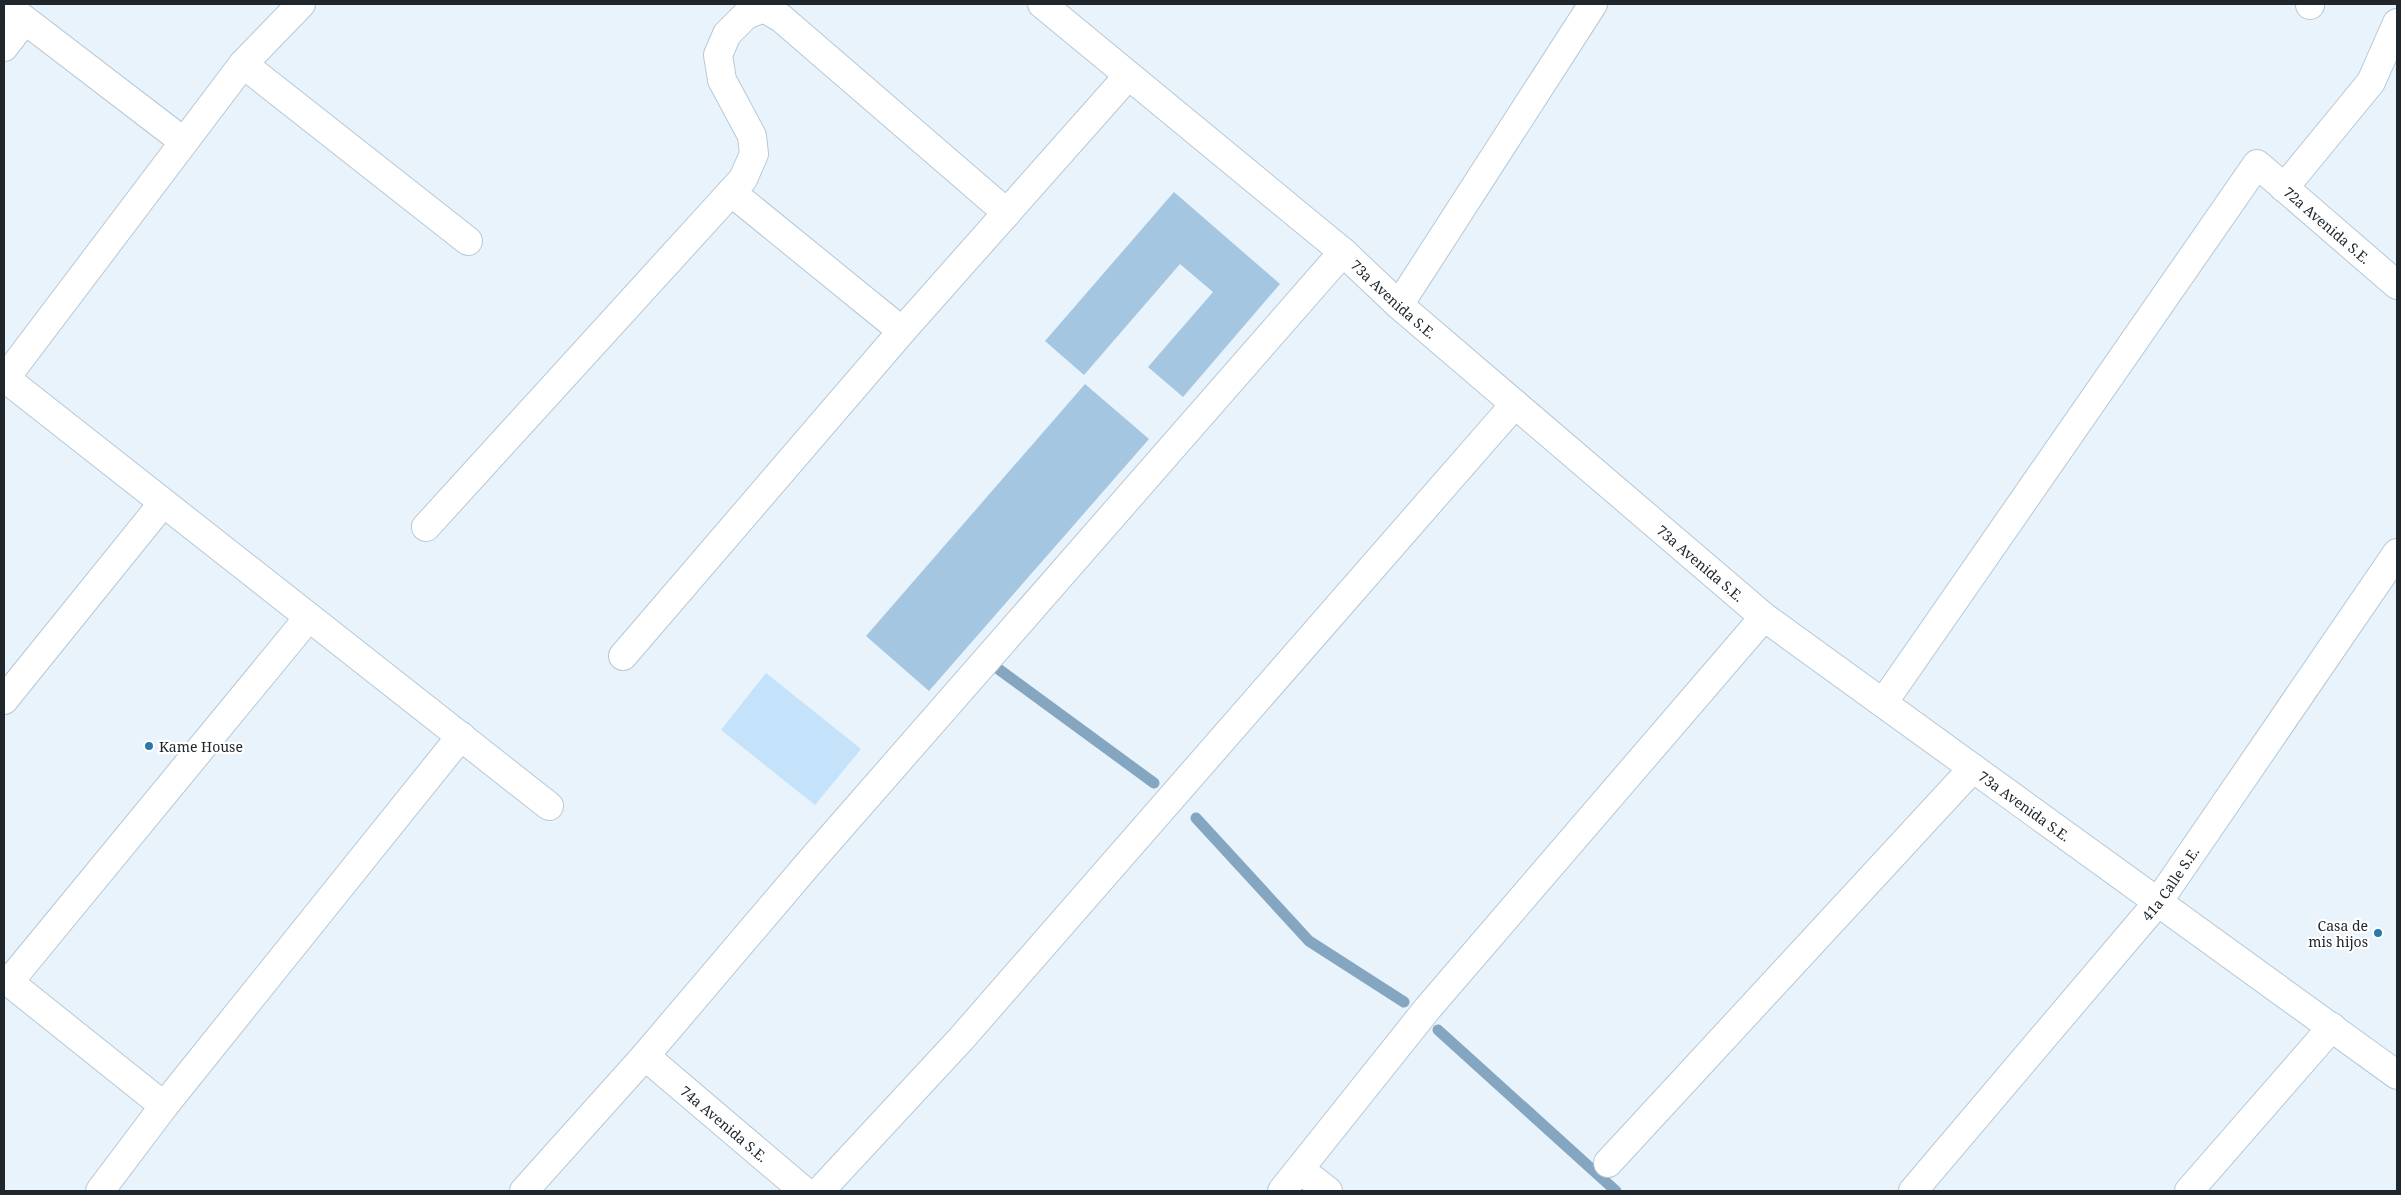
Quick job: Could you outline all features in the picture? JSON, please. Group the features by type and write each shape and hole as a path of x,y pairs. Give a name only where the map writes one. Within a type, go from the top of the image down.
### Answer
{"street":[{"path":"301,4 243,64 4,379 549,806"},
{"name":"73a Avenida S.E.","path":"1042,4 1343,252 1399,305 1764,617 2397,1074"},
{"path":"1399,305 1593,4"},
{"path":"426,527 743,179 754,154 752,136 722,80 718,55 727,34 746,15 764,8 781,18 1007,213"},
{"path":"4,47 14,12 183,141"},
{"path":"2284,188 2371,82 2397,23"},
{"path":"243,64 468,241"},
{"path":"623,656 902,331 1128,76"},
{"name":"72a Avenida S.E.","path":"1883,703 2257,164 2397,285"},
{"path":"732,192 902,331"},
{"path":"524,1191 645,1056 809,862 1343,252"},
{"path":"820,1191 974,1024 1515,404"},
{"path":"4,700 163,503"},
{"name":"41a Calle S.E.","path":"1913,1191 2158,902 2397,553"},
{"path":"164,1106 6,980 309,617"},
{"path":"1282,1191 1301,1170 1428,1008 1764,617"},
{"path":"100,1191 164,1106 461,736"},
{"path":"1608,1163 1973,768"},
{"path":"2189,1191 2332,1027"},
{"name":"74a Avenida S.E.","path":"645,1056 804,1191"},
{"path":"1301,1170 1328,1191"}],"shaded area":[{"path":"766,673 861,749 815,805 721,730"}],"building":[{"path":"1174,192 1280,284 1183,397 1148,367 1213,292 1180,264 1084,375 1045,341"},
{"path":"1085,384 1149,439 929,691 866,636"}],"waterway":[{"path":"997,668 1154,783"},
{"path":"1196,818 1309,941 1404,1002"},
{"path":"1438,1030 1616,1191"}],"place":[{"name":"Kame House","path":"149,746"},
{"name":"Casa de mis hijos","path":"2378,933"}]}
